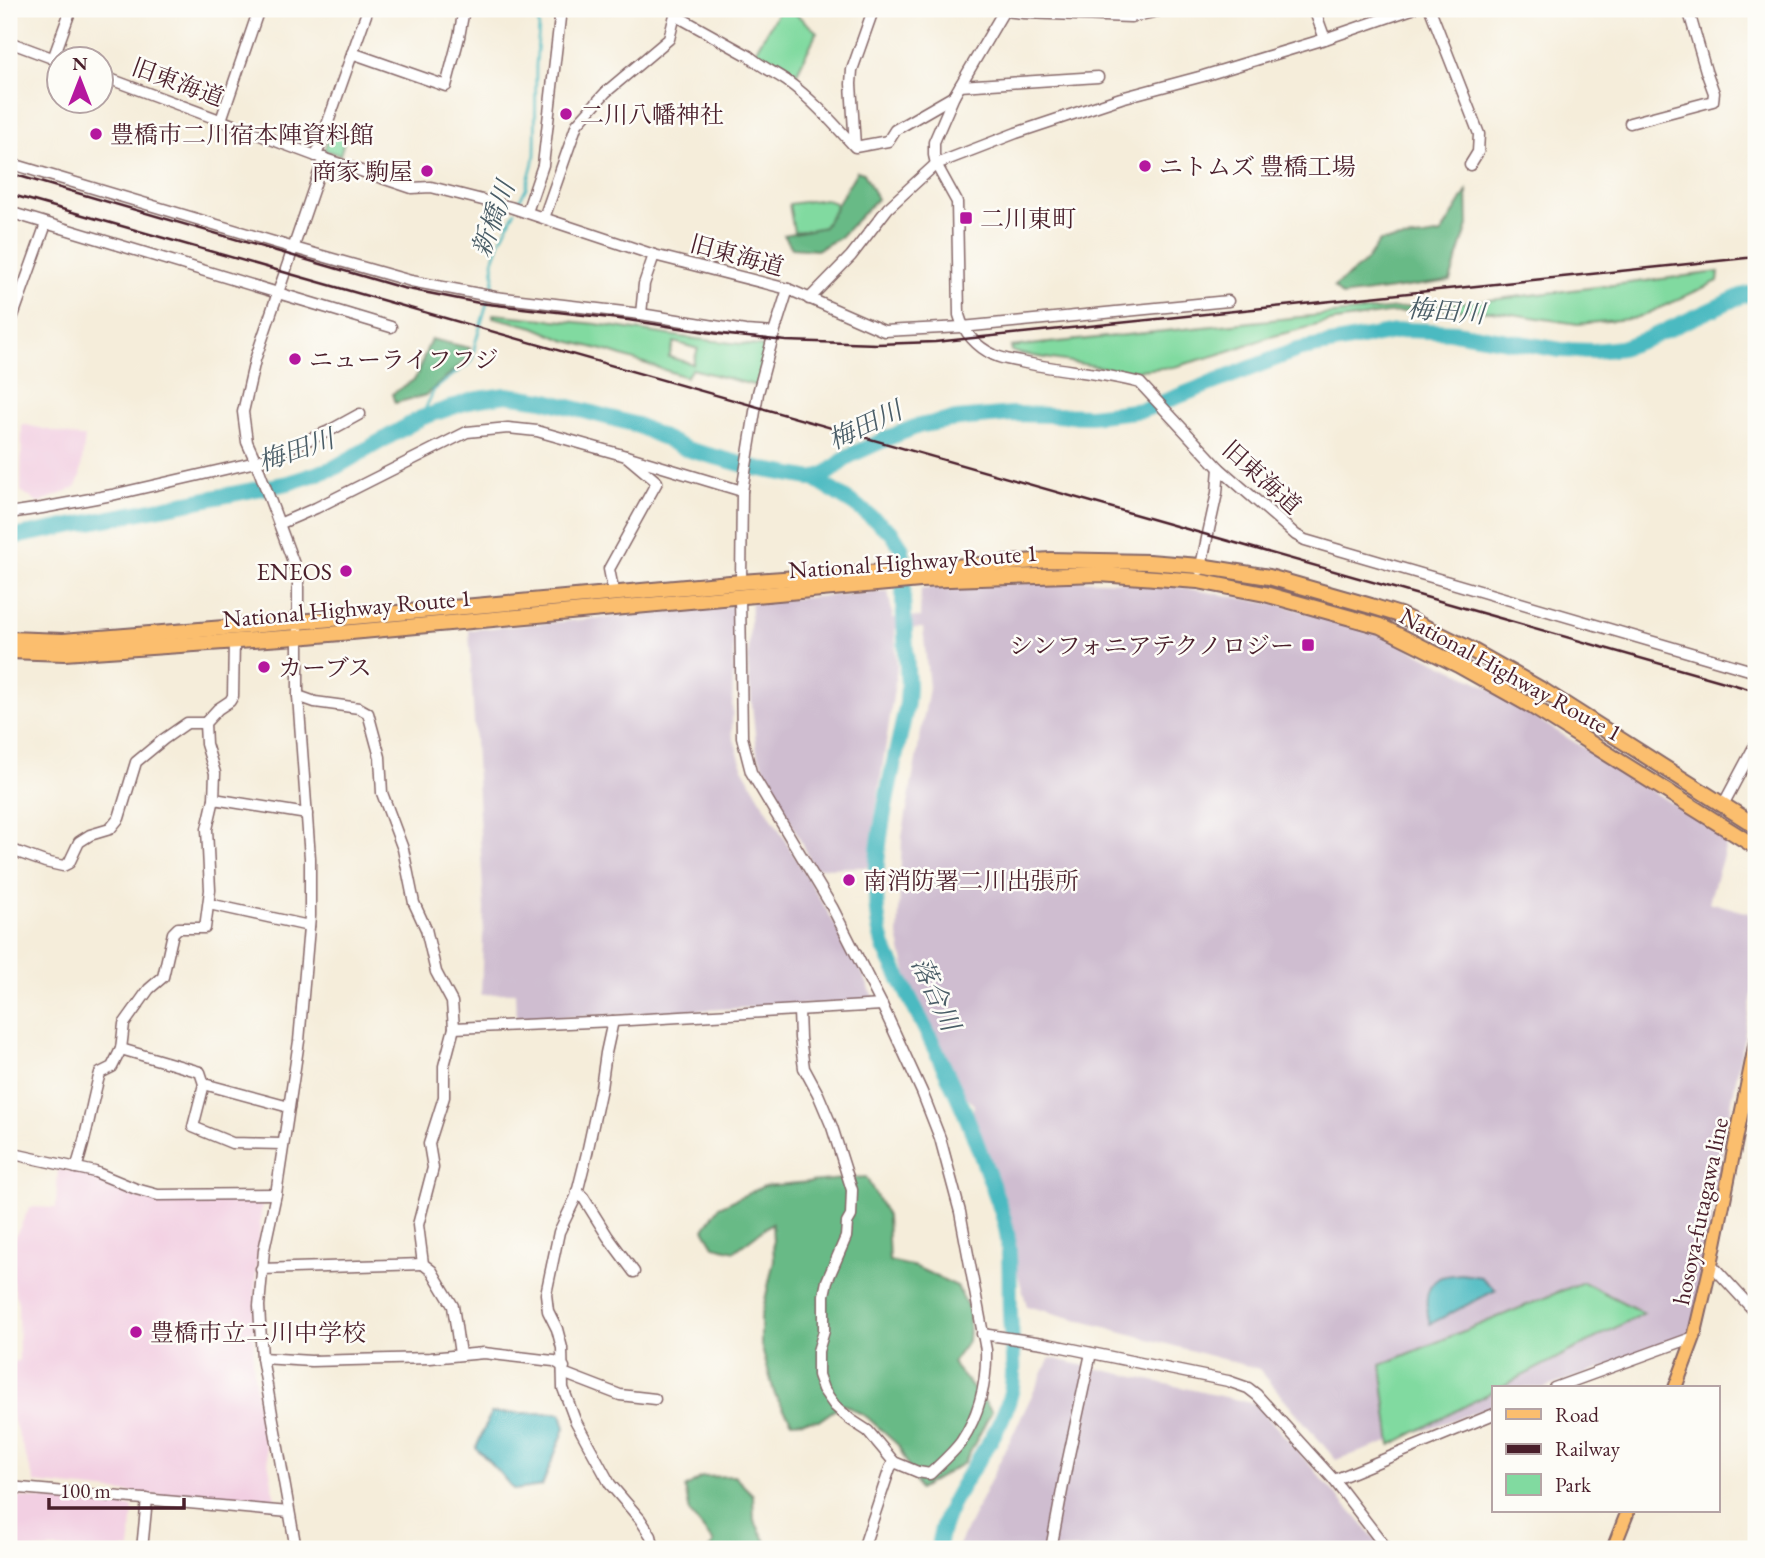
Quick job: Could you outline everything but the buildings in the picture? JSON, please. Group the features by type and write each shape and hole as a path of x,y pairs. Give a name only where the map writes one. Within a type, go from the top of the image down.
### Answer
{"highway":[{"name":"National Highway Route 1","path":"9,639 63,641 297,630 919,575 1050,560 1200,566 1269,577 1400,615 1468,648 1544,691 1756,826"},
{"name":"National Highway Route 1","path":"919,575 1099,574 1198,581 1265,594 1380,626 1534,707 1756,847"},
{"name":"National Highway Route 1","path":"9,651 64,653 234,641 297,630 614,594 740,589"}],"main road":[{"name":"hosoya-futagawa line","path":"1676,1386 1694,1337 1711,1264 1756,1041"},
{"path":"1613,1549 1628,1512"}],"street":[{"path":"60,46 71,9"},
{"path":"220,120 259,9"},
{"path":"296,1549 262,1358 259,1306 261,1269 276,1194 299,1041 309,926 310,858 298,696 298,575 247,442 243,412 256,360 294,248 368,9"},
{"path":"352,54 446,86 464,9"},
{"path":"519,210 543,165 561,9"},
{"path":"855,147 852,70 871,9"},
{"path":"1168,9 1132,17 1002,10 954,96 934,142 936,164 957,202 959,315 962,327 1228,301"},
{"path":"1314,9 1325,39"},
{"path":"809,299 851,256 888,208 936,164 1016,133 1121,98 1325,39 1412,9"},
{"path":"1430,9 1479,134 1478,152 1470,165"},
{"path":"1630,123 1713,101 1714,93 1688,9"},
{"path":"544,218 577,124 606,92 669,39 676,12 785,80 810,100 855,147"},
{"path":"9,42 46,56"},
{"path":"960,86 1098,77"},
{"name":"旧東海道","path":"116,81 412,188 431,187 519,210 654,255 788,289 884,331 962,327 976,344 996,356 1045,368 1140,383 1219,468 1305,540 1756,672"},
{"path":"855,147 888,141 895,130 954,96"},
{"path":"9,163 411,281 495,298 641,314 774,333"},
{"path":"9,212 279,290 391,327"},
{"path":"9,327 46,224"},
{"path":"641,314 644,284 654,255"},
{"path":"788,289 758,393 743,490 740,589 741,737 751,772 832,907 882,1005 940,1138 960,1212 986,1350 986,1368 981,1396 972,1422 960,1443 930,1474 925,1475 894,1462 868,1431 835,1406 823,1390 818,1375 818,1352 824,1331 824,1295 827,1281 846,1237 847,1223 851,1216 852,1190 832,1127 804,1068 799,1011"},
{"path":"9,513 257,465 360,414"},
{"path":"277,520 316,508 467,432 508,428 537,430 743,490"},
{"path":"614,594 609,569 657,482 626,456"},
{"path":"1198,581 1217,493 1219,468"},
{"path":"76,1168 100,1073 112,1067 121,1049 124,1024 149,989 163,977 173,933 178,928 205,928 209,904 207,829 214,799 215,773 206,744 205,723 233,696 234,641"},
{"path":"298,696 315,702 359,708 368,713 380,757 382,793 403,849 414,903 426,929 436,972 452,1002 454,1028 444,1066 444,1097 429,1144 433,1168 418,1225 423,1264"},
{"path":"9,849 54,864 63,866 69,863 79,842 90,835 110,829 119,818 136,762 187,723 205,723"},
{"path":"1723,804 1756,744"},
{"path":"214,799 307,814"},
{"path":"209,904 309,926"},
{"path":"454,1028 882,1005"},
{"path":"613,1021 587,1153 577,1192 559,1232 546,1294 548,1311 562,1348 563,1388 575,1420 610,1484 651,1536 654,1549"},
{"path":"121,1049 200,1072 204,1084 193,1127 232,1143 283,1144"},
{"path":"204,1084 289,1107"},
{"path":"9,1153 94,1172 158,1195 276,1194"},
{"path":"577,1192 634,1272"},
{"path":"261,1269 423,1264 432,1271 453,1306 460,1354"},
{"path":"1711,1264 1756,1313"},
{"path":"982,1334 1091,1353 1228,1381 1248,1388 1334,1480 1387,1549"},
{"path":"1560,1386 1694,1337"},
{"path":"262,1358 311,1361 429,1358 484,1353 554,1361 563,1370 620,1395 655,1399"},
{"path":"1051,1549 1091,1353"},
{"path":"1334,1480 1492,1415"},
{"path":"863,1549 894,1462"},
{"path":"9,1487 289,1512"},
{"path":"142,1549 147,1499"}],"shaded area":[{"path":"22,424 85,437 80,477 75,488 38,503 21,491"},
{"path":"1069,580 1133,582 1185,588 1286,606 1380,634 1482,684 1728,839 1709,902 1756,915 1756,975 1732,1100 1694,1337 1550,1386 1492,1386 1492,1407 1336,1460 1259,1369 1027,1306 972,1115 974,1105 957,1086 908,981 898,936 902,837 929,688 923,628 895,629 897,669 871,844 870,867 814,868 757,753 748,667 751,602 888,591 893,618 920,617 921,588"},
{"path":"734,606 732,732 743,769 858,963 875,1001 516,1020 515,992 481,995 484,909 469,630"},
{"name":"豊橋市立二川中学校","path":"58,1169 88,1174 141,1199 207,1196 262,1203 253,1363 276,1504 268,1507 35,1483 9,1408 9,1364 19,1360 18,1303 9,1269 9,1248 30,1207 56,1208"},
{"path":"1050,1358 1256,1404 1384,1549 957,1549"},
{"path":"9,1496 133,1507 130,1549 9,1549"}],"green space":[{"path":"780,9 790,9 817,32 794,79 754,53"},
{"path":"333,126 347,132 340,155 324,150"},
{"path":"857,171 864,173 877,199 839,238 817,250 792,248 784,235 824,227"},
{"path":"1467,191 1468,225 1450,281 1342,296 1334,287 1365,262 1380,241 1441,234"},
{"path":"825,199 835,203 839,217 833,228 794,232 789,204"},
{"path":"1719,272 1718,281 1638,318 1578,324 1492,311 1443,309 1387,313 1329,322 1174,367 1126,371 1021,354 1012,351 1011,347 1498,299"},
{"path":"493,314 596,324 768,347 757,386 692,369 686,377 564,340 534,327 493,317","holes":["674,342 698,349 693,364 669,357"]},
{"path":"431,339 470,348 466,360 426,395 395,403 392,394 415,379"},
{"path":"866,1177 887,1216 889,1261 916,1267 957,1286 970,1311 968,1341 952,1363 992,1411 964,1463 919,1489 898,1445 867,1417 843,1404 820,1420 792,1422 775,1395 761,1345 761,1318 774,1260 772,1223 735,1251 714,1246 704,1229 719,1207 764,1186"},
{"path":"1583,1282 1644,1313 1503,1386 1492,1386 1492,1392 1391,1445 1381,1365"},
{"path":"734,1476 753,1495 754,1520 770,1549 709,1549 714,1543 690,1513 685,1488 702,1477"}],"water":[{"path":"1461,1274 1481,1277 1496,1290 1430,1324 1427,1306 1430,1288 1439,1278"},
{"path":"491,1413 561,1413 565,1428 542,1486 514,1490 476,1448"}],"waterway":[{"name":"新橋川","path":"517,205 526,188 535,155 539,27 537,9"},
{"name":"新橋川","path":"491,294 493,261 515,211"},
{"name":"梅田川","path":"9,538 288,483 334,468 421,418 473,400 506,395 543,400 637,425 686,449 760,469 814,479 829,472 849,456 918,426 956,419 1013,414 1090,416 1143,410 1297,350 1405,330 1455,332 1561,350 1621,348 1756,292"},
{"name":"新橋川","path":"421,418 434,390 472,362 488,300"},
{"name":"落合川","path":"814,479 854,504 892,533 901,547 904,561 907,703 877,858 878,920 884,947 968,1119 1000,1207 1008,1243 1013,1362 1011,1392 995,1432 950,1508 938,1549"}],"railway":[{"path":"9,173 403,288 479,303 786,341 877,344 935,342 1756,257"},
{"path":"9,194 1756,691"}],"place":[{"name":"二川八幡神社","path":"566,114"},
{"name":"豊橋市二川宿本陣資料館","path":"96,134"},
{"name":"ニトムズ 豊橋工場","path":"1145,166"},
{"name":"商家 駒屋","path":"427,171"},
{"name":"二川東町","path":"966,218"},
{"name":"ニューライフフジ","path":"295,359"},
{"name":"ENEOS","path":"346,571"},
{"name":"シンフォニアテクノロジー","path":"1308,645"},
{"name":"カーブス","path":"264,667"},
{"name":"南消防署二川出張所","path":"849,880"},
{"name":"豊橋市立二川中学校","path":"136,1332"}]}
